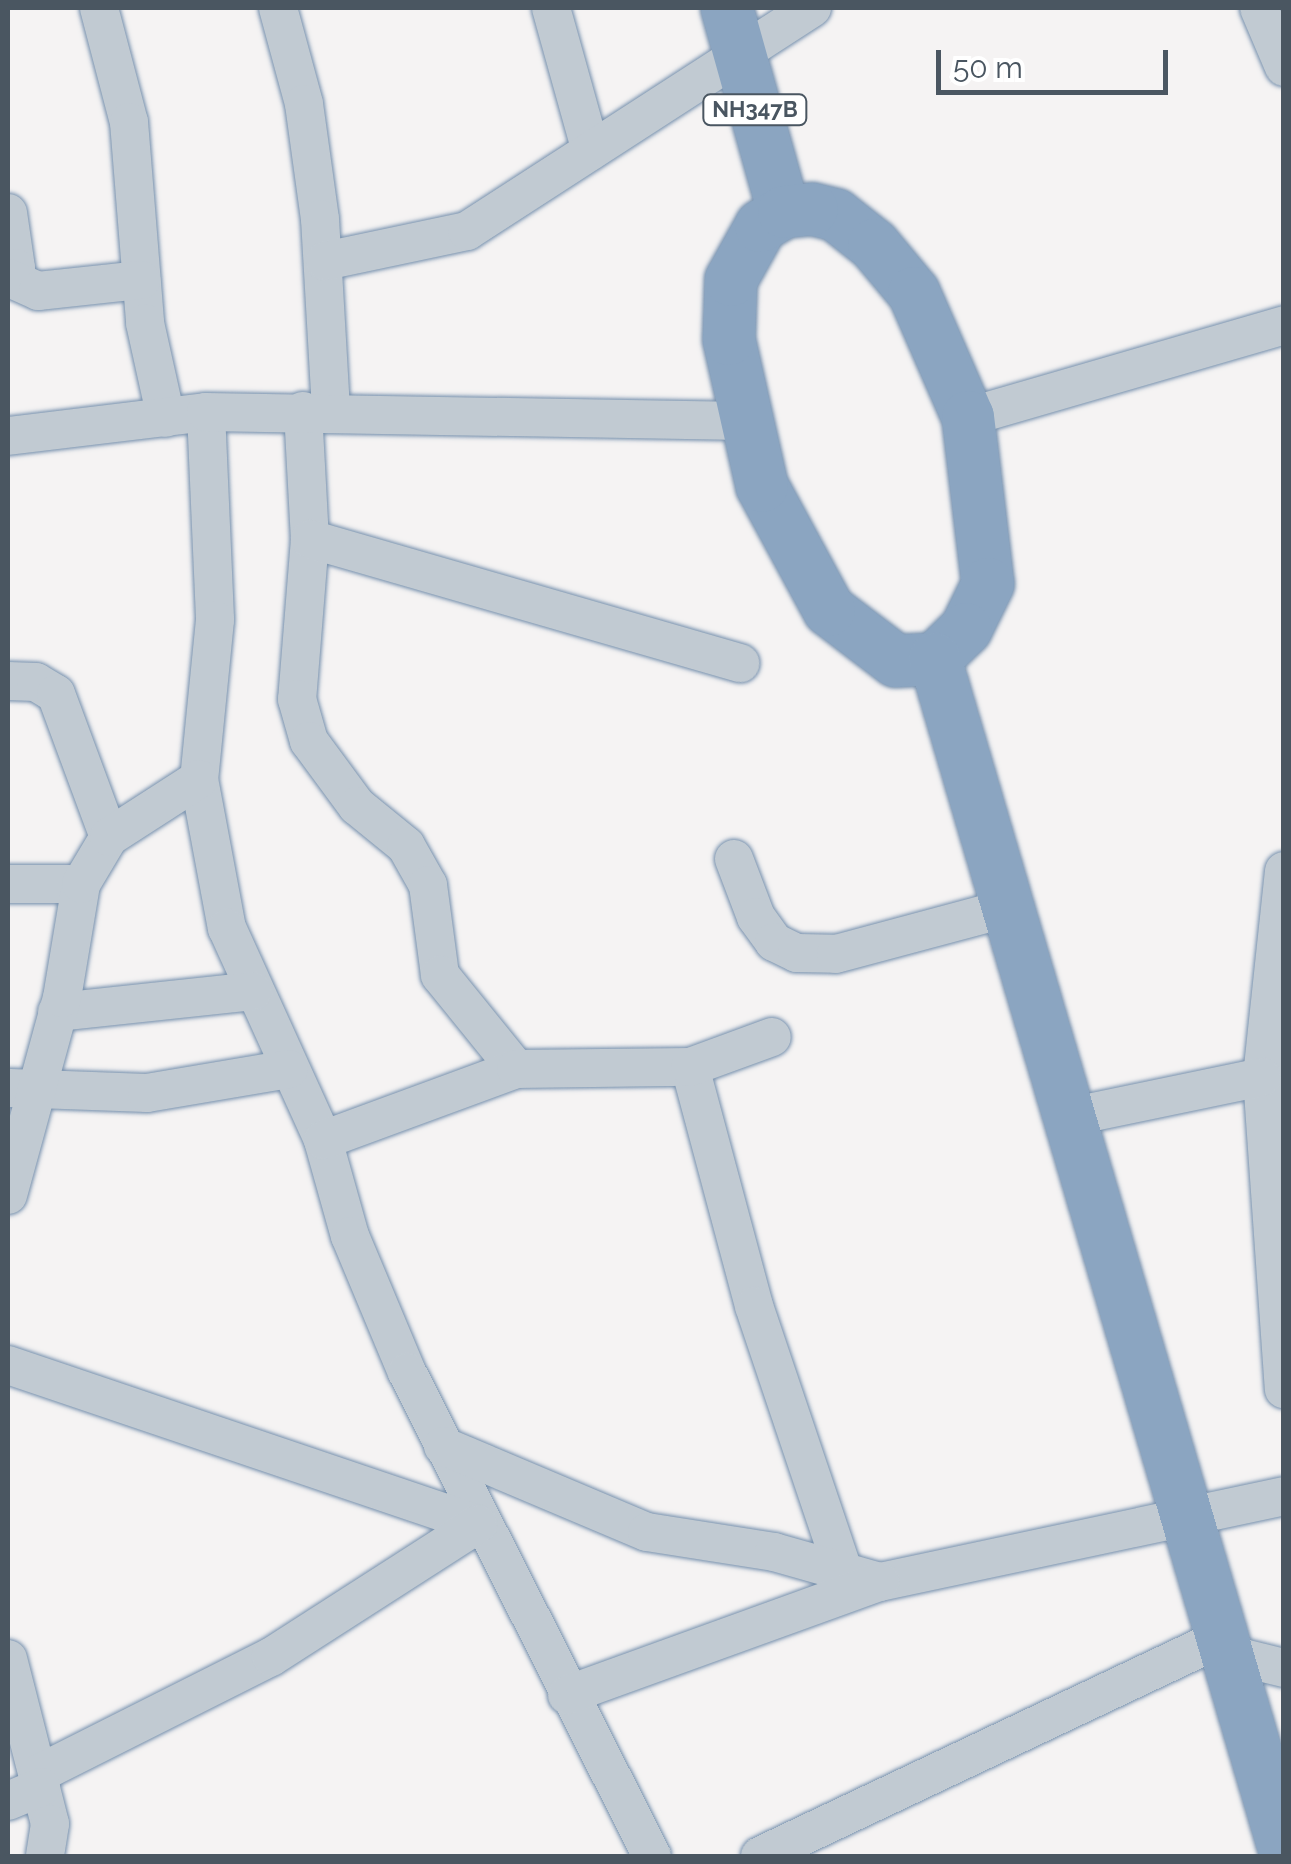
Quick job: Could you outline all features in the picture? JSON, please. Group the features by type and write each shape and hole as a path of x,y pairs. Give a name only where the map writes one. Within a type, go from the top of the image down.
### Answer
{"highway":[{"name":"NH347B","path":"727,8 784,212"},
{"path":"784,212 836,215 874,246 914,293 968,417 988,584 966,629 936,659 896,661 830,610 762,486 744,421 729,338 731,280 742,249 784,212"},
{"path":"936,659 1074,1116 1184,1514 1284,1848"}],"street":[{"path":"99,8 129,122 141,280 166,418"},
{"path":"278,8 304,104 325,261 310,539 297,645 297,700 309,741 357,806 406,846 428,885 440,975 516,1069"},
{"path":"552,8 591,151"},
{"path":"325,261 466,231 740,59 768,31 812,8"},
{"path":"1260,8 1284,67"},
{"path":"8,213 16,268 8,279 38,291 141,280"},
{"path":"968,417 1284,325"},
{"path":"8,436 206,412 744,421"},
{"path":"206,412 215,620 199,780 214,880 253,991 322,1140 350,1236 478,1524 652,1856"},
{"path":"310,539 740,663"},
{"path":"8,681 36,682 56,694 109,837"},
{"path":"8,1196 20,1090 57,1012 81,884 109,837 199,780"},
{"path":"734,859 756,917 774,942 797,953 836,954 1010,907"},
{"path":"1284,871 1262,1078 1284,1389"},
{"path":"8,884 81,884"},
{"path":"57,1012 253,991"},
{"path":"322,1140 516,1069 690,1067 772,1037"},
{"path":"690,1067 754,1306 843,1570"},
{"path":"20,1090 147,1093 290,1069"},
{"path":"1074,1116 1262,1078"},
{"path":"8,1365 478,1524"},
{"path":"443,1446 647,1532 843,1570 880,1582"},
{"path":"568,1695 880,1582 1184,1514 1284,1496"},
{"path":"29,1787 286,1648 478,1524"},
{"path":"760,1856 1225,1646 1284,1668"},
{"path":"8,1660 29,1787 50,1824 45,1856"}]}
